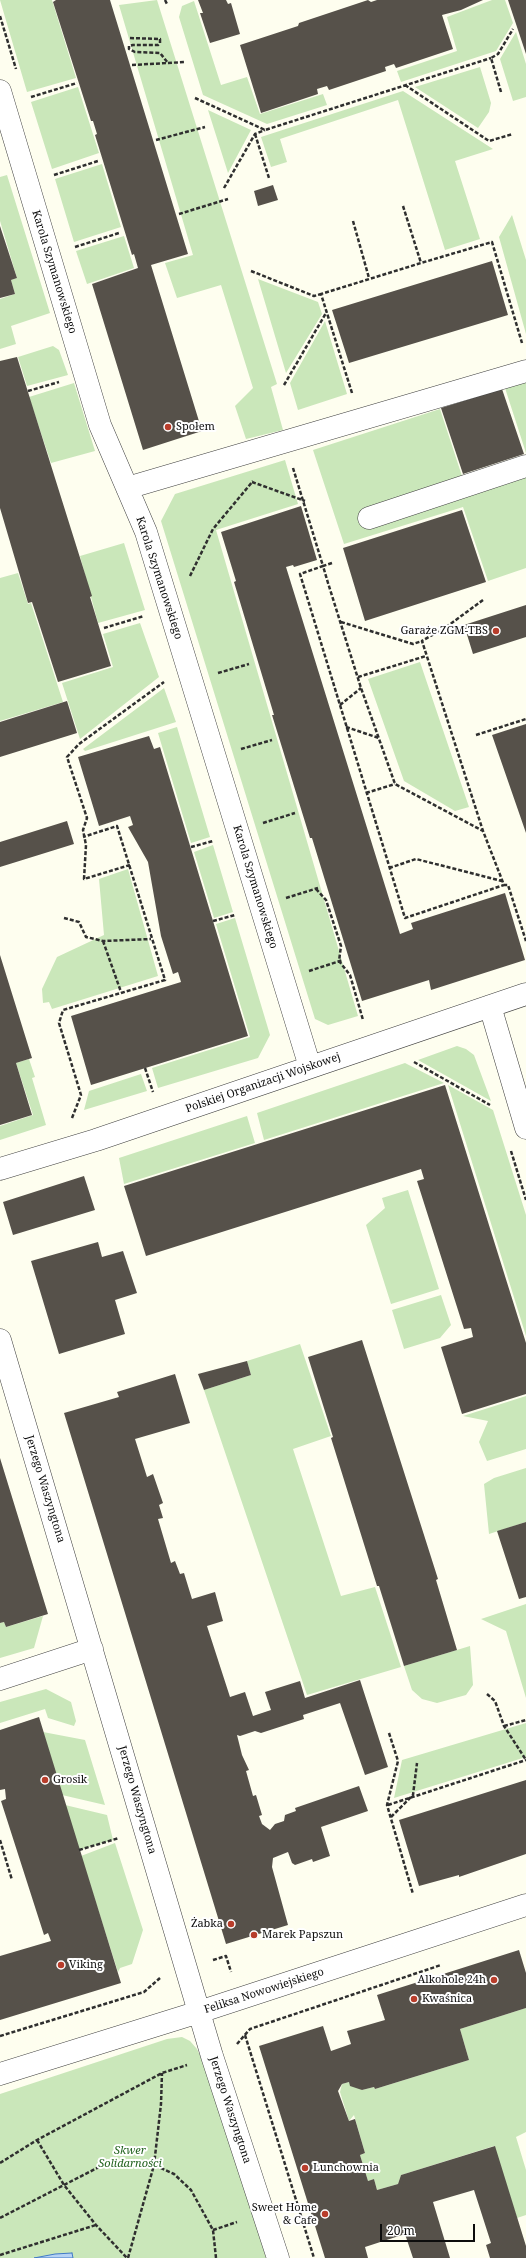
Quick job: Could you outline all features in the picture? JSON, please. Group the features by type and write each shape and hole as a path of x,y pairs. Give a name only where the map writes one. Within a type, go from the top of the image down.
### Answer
{"street":[{"name":"Karola Szymanowskiego","path":"0,91 100,425 146,532 310,1067"},
{"path":"127,488 526,370"},
{"path":"369,518 526,466"},
{"name":"Polskiej Organizacji Wojskowej","path":"0,1169 96,1140 526,994"},
{"path":"490,1006 526,1128"},
{"name":"Jerzego Waszyngtona","path":"0,1340 214,2064 278,2258"},
{"path":"0,1678 92,1649"},
{"name":"Feliksa Nowowiejskiego","path":"0,2074 525,1909"}],"path":[{"path":"165,0 167,4"},
{"path":"224,188 255,134 491,58 498,54 513,29"},
{"path":"130,38 160,39 160,43 158,45 133,45 129,46 129,49 135,52 160,53 168,63"},
{"path":"491,58 501,92"},
{"path":"132,65 185,62"},
{"path":"25,99 77,82"},
{"path":"405,85 489,141 513,134"},
{"path":"195,98 265,130"},
{"path":"156,140 205,127"},
{"path":"255,134 269,178"},
{"path":"49,176 98,161"},
{"path":"179,214 228,199"},
{"path":"403,206 421,263"},
{"path":"352,221 369,278"},
{"path":"72,247 119,233"},
{"path":"251,271 314,296 369,278 492,242 524,348"},
{"path":"321,294 361,420"},
{"path":"284,385 327,312"},
{"path":"28,391 65,380"},
{"path":"291,461 305,501 323,566 361,688 395,784 483,830"},
{"path":"186,583 213,529 257,477"},
{"path":"246,480 305,501"},
{"path":"332,563 300,574 405,918 504,885 508,885 526,941"},
{"path":"341,622 412,644 422,641 449,625 483,600"},
{"path":"145,610 148,622"},
{"path":"104,628 146,615"},
{"path":"422,641 483,830 504,885"},
{"path":"358,677 426,656"},
{"path":"212,675 249,664"},
{"path":"130,865 84,879 86,845 83,837 87,818 67,758 80,744 166,680 168,688"},
{"path":"340,705 361,688"},
{"path":"476,735 526,719"},
{"path":"346,727 379,738"},
{"path":"234,751 272,740"},
{"path":"366,793 395,784"},
{"path":"258,825 295,813"},
{"path":"76,1110 81,1095 58,1023 63,1010 165,980 117,826 83,837"},
{"path":"191,847 215,840 217,847"},
{"path":"389,868 416,859 502,881"},
{"path":"281,900 317,889 326,900 341,946 339,961 350,975 364,1020"},
{"path":"213,921 237,912 240,921"},
{"path":"64,918 79,922 86,937 103,940 151,938"},
{"path":"103,940 121,992"},
{"path":"303,973 343,960"},
{"path":"413,1062 491,1105"},
{"path":"146,1068 154,1096"},
{"path":"509,1147 526,1200"},
{"path":"387,1805 413,1795 526,1760 504,1726 495,1701 487,1694"},
{"path":"504,1726 526,1720"},
{"path":"389,1733 398,1761 387,1805 413,1894"},
{"path":"390,1817 413,1795 417,1763"},
{"path":"117,1831 122,1846"},
{"path":"79,1850 119,1838"},
{"path":"0,1840 12,1880"},
{"path":"238,2042 250,2029 444,1963"},
{"path":"0,2036 144,1992 160,1978 160,1971"},
{"path":"245,2035 314,2258"},
{"path":"0,2163 37,2140 162,2073 192,2063"},
{"path":"127,2258 154,2165 161,2104 162,2073"},
{"path":"37,2140 64,2185 96,2225 127,2258"},
{"path":"0,2218 97,2168 119,2163 154,2165 174,2174 191,2190 213,2230 216,2258"},
{"path":"213,2230 238,2222"},
{"path":"0,2255 96,2225"}],"green space":[{"path":"0,0 52,0 76,78 27,92"},
{"path":"157,0 277,384 271,387 283,430 246,439 235,406 253,388 221,285 177,298 165,263 193,255 119,5"},
{"path":"492,0 505,0 513,23 496,51 401,82 397,71 457,51 447,17"},
{"path":"194,1 221,85 247,77 260,114 323,94 327,105 267,124 203,95 179,17 182,6"},
{"path":"516,32 526,64 526,97 513,101 500,59"},
{"path":"480,67 491,103 489,112 478,128 415,87"},
{"path":"78,87 99,153 52,169 31,102"},
{"path":"403,91 493,149 455,161 480,239 445,250 398,100 280,139 287,162 271,167 261,137"},
{"path":"208,110 251,130 228,173"},
{"path":"102,164 121,227 74,242 55,179"},
{"path":"7,175 50,313 11,326 16,344 0,349 0,299 15,294 11,280 17,278 0,221 0,177"},
{"path":"512,215 526,260 526,334 499,237"},
{"path":"124,236 134,268 87,284 76,251"},
{"path":"258,279 318,302 322,314 286,373"},
{"path":"325,321 347,394 298,410 290,383"},
{"path":"53,346 59,350 68,375 27,386 18,357"},
{"path":"526,382 526,453 505,388"},
{"path":"74,383 95,451 51,463 29,397"},
{"path":"440,409 462,476 526,455 526,568 488,581 463,507 344,544 313,450"},
{"path":"285,460 298,504 216,530 358,1016 328,1025 315,1019 161,521 175,494"},
{"path":"124,543 145,610 98,623 80,556"},
{"path":"18,573 28,604 31,603 63,702 0,721 0,578"},
{"path":"140,623 159,677 80,739 62,683 113,667 103,634"},
{"path":"420,662 469,807 455,811 404,781 368,679"},
{"path":"164,688 176,722 85,751 83,749"},
{"path":"177,727 210,837 191,843 158,733"},
{"path":"213,845 233,912 214,918 194,852"},
{"path":"128,869 158,976 52,1009 49,1002 43,1003 42,989 57,957 104,935 99,879"},
{"path":"235,918 270,1035 258,1058 158,1088 152,1068 250,1037 216,924"},
{"path":"457,1046 466,1049 474,1055 491,1101 418,1060"},
{"path":"29,1059 35,1077 32,1078 46,1125 0,1140 0,1126 33,1115 16,1063"},
{"path":"405,1063 444,1083 264,1140 257,1113"},
{"path":"141,1074 147,1091 84,1110 89,1091"},
{"path":"448,1085 493,1110 526,1215 526,1336"},
{"path":"247,1116 255,1143 124,1184 119,1158"},
{"path":"408,1190 439,1289 391,1304 366,1225 385,1208 382,1198"},
{"path":"441,1295 451,1325 440,1338 404,1349 392,1310"},
{"path":"300,1344 331,1436 293,1449 341,1596 375,1587 401,1667 307,1695 204,1390 251,1375 247,1361"},
{"path":"526,1396 526,1449 487,1461 479,1442 488,1421 463,1416"},
{"path":"526,1468 526,1522 489,1534 484,1484 494,1478"},
{"path":"526,1604 526,1698 506,1631 481,1619"},
{"path":"43,1616 34,1648 0,1658 0,1623 4,1622 6,1627"},
{"path":"470,1646 473,1685 466,1695 437,1703 422,1699 412,1690 404,1666"},
{"path":"46,1689 71,1702 76,1721 74,1726 48,1718 45,1709 0,1723 0,1702"},
{"path":"526,1723 526,1757 394,1798 402,1760"},
{"path":"43,1732 85,1740 105,1805 62,1795"},
{"path":"65,1805 107,1815 113,1840 79,1850"},
{"path":"115,1843 143,1930 132,1964 120,1968 118,1972 81,1856"},
{"path":"526,2008 526,2132 516,2137 526,2170 526,2215 517,2218 494,2146 401,2175 398,2184 377,2190 374,2179 368,2181 360,2155 365,2153 354,2115 349,2121 340,2092 342,2084 349,2082 362,2090 374,2087 375,2089 469,2060 460,2029"},
{"name":"Skwer Solidarności","path":"182,2037 190,2041 197,2049 212,2081 266,2258 0,2258 0,2094 167,2039"}],"water":[{"path":"72,2253 73,2258 34,2258 55,2254"}],"building":[{"path":"56,0 110,0 188,254 151,265 202,431 143,450 92,284 138,268 134,254 132,255 95,135 97,134 93,121 91,121 53,2"},
{"path":"198,0 226,0 228,4 231,3 240,34 210,43 200,13 203,13"},
{"path":"368,0 371,2 377,0 483,0 461,10 442,15 453,49 396,68 394,64 385,67 386,71 329,90 327,86 317,89 318,94 261,113 240,45 298,26 299,23"},
{"path":"508,0 526,0 526,54"},
{"path":"273,185 278,200 258,206 254,191"},
{"path":"0,226 17,278 11,280 15,294 0,298"},
{"path":"492,261 508,315 349,363 332,310"},
{"path":"17,357 92,596 90,597 111,666 58,682 32,602 28,603 0,508 0,361"},
{"path":"502,389 524,454 463,474 441,408"},
{"path":"301,506 317,560 294,567 293,565 286,567 400,934 413,929 411,923 505,893 525,960 431,990 429,980 362,1001 312,838 310,838 272,715 274,715 234,582 236,581 221,532"},
{"path":"462,510 486,582 365,621 343,548"},
{"name":"Garaże ZGM-TBS","path":"526,605 526,637 473,654 464,625"},
{"path":"67,701 77,733 0,757 0,722"},
{"path":"526,724 526,833 492,735"},
{"path":"149,736 154,749 160,747 248,1036 91,1085 71,1016 181,982 178,972 173,974 161,936 148,862 128,827 133,825 130,816 99,826 78,757"},
{"path":"67,821 74,844 0,867 0,842"},
{"path":"0,955 32,1058 16,1063 32,1115 0,1125"},
{"path":"445,1085 526,1343 526,1394 462,1414 441,1347 473,1337 471,1328 464,1329 417,1181 424,1179 421,1169 146,1256 124,1186"},
{"path":"84,1176 95,1210 13,1235 3,1202"},
{"path":"98,1242 102,1257 123,1251 137,1293 115,1300 125,1334 59,1354 31,1261"},
{"path":"362,1340 438,1579 436,1580 457,1650 404,1666 379,1586 377,1586 331,1438 333,1437 308,1357"},
{"path":"247,1361 251,1375 204,1390 198,1374"},
{"path":"175,1374 190,1423 135,1439 147,1477 153,1474 163,1503 159,1505 163,1518 158,1519 171,1563 175,1561 180,1574 184,1573 192,1599 215,1592 223,1621 207,1626 230,1697 245,1692 253,1716 271,1710 265,1692 300,1681 305,1698 360,1680 388,1767 365,1775 340,1703 303,1715 304,1719 261,1733 255,1731 240,1736 237,1735 242,1755 249,1770 246,1771 253,1796 256,1795 262,1815 259,1816 262,1824 270,1830 275,1824 284,1821 285,1815 296,1811 295,1808 359,1786 368,1811 321,1827 330,1856 313,1862 312,1859 295,1865 292,1863 288,1852 273,1858 272,1867 288,1925 226,1944 64,1413 119,1397 117,1392"},
{"path":"0,1458 48,1614 6,1627 4,1622 0,1623"},
{"path":"526,1522 526,1597 519,1599 497,1531"},
{"path":"39,1717 121,1983 0,2020 0,1956 51,1941 48,1933 44,1935 1,1801 6,1799 5,1789 0,1790 0,1730"},
{"path":"526,1780 526,1854 459,1877 459,1875 419,1886 399,1820"},
{"path":"519,1950 526,1973 526,2008 460,2029 469,2060 375,2089 374,2087 362,2090 350,2086 349,2082 342,2084 338,2091 349,2121 355,2119 365,2153 360,2155 368,2181 374,2179 377,2190 398,2184 401,2175 495,2146 526,2246 526,2258 490,2258 486,2245 491,2243 474,2190 433,2202 450,2258 413,2258 405,2234 365,2247 368,2258 325,2258 259,2046 323,2026 331,2051 351,2044 347,2031 385,2020 377,1995"}],"place":[{"name":"Społem","path":"168,427"},
{"name":"Garaże ZGM-TBS","path":"496,631"},
{"name":"Grosik","path":"45,1780"},
{"name":"Żabka","path":"231,1924"},
{"name":"Marek Papszun","path":"254,1935"},
{"name":"Viking","path":"61,1965"},
{"name":"Alkohole 24h","path":"494,1980"},
{"name":"Kwaśnica","path":"414,1999"},
{"name":"Lunchownia","path":"305,2168"},
{"name":"Sweet Home & Cafe","path":"325,2214"}]}
